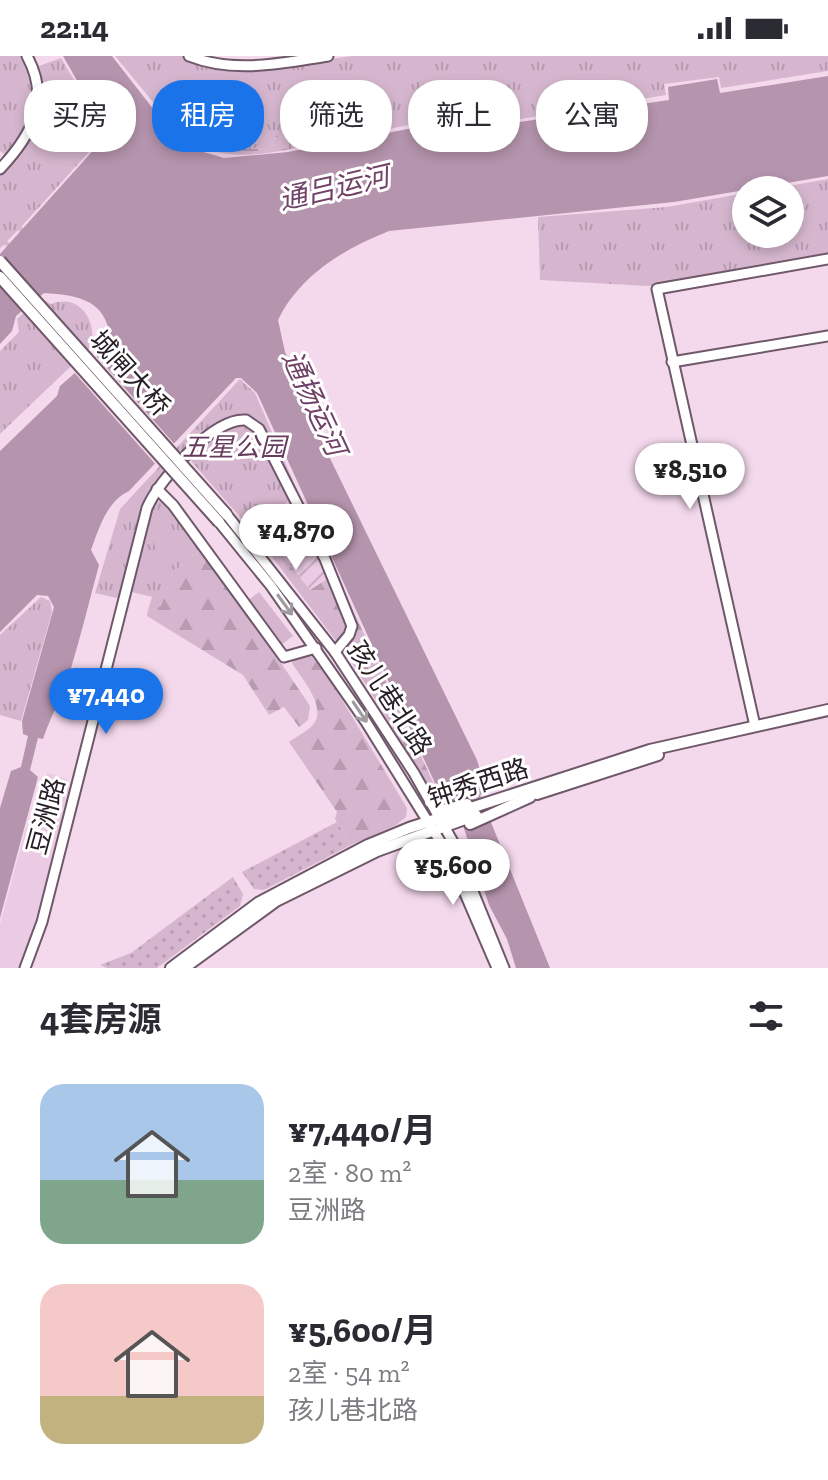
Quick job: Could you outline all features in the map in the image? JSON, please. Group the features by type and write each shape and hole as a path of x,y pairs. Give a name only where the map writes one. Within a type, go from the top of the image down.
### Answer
{"main road":[{"name":"城闸大桥","path":"0,261 223,519"},
{"name":"城闸大桥","path":"0,277 223,519"},
{"name":"钟秀西路","path":"529,794 650,750 828,710"},
{"name":"钟秀西路","path":"184,968 276,901 377,851 461,817 651,756 828,716"},
{"path":"430,802 438,809 461,817"},
{"name":"钟秀西路","path":"171,968 258,903 368,845 438,827"}],"street":[{"path":"0,169 24,142 37,114 38,84 27,56"},
{"path":"189,56 222,66 242,67 328,56"},
{"path":"755,726 657,289 828,259"},
{"path":"672,362 828,336"},
{"path":"316,648 284,657 173,505 157,489 179,464 226,422 246,420 256,426 325,559 350,616 351,631 335,652"},
{"name":"豆洲路","path":"25,968 42,922 147,508 157,489"},
{"name":"孩儿巷北路","path":"223,519 316,648 438,827 504,968"},
{"name":"孩儿巷北路","path":"223,519 335,652 430,802 448,854 497,968"}],"shaded area":[{"path":"289,499 330,576 310,590 259,526"},
{"path":"47,773 67,779 71,791 26,954 19,968 0,968 0,925 26,828 33,825"}],"green space":[{"path":"0,56 22,56 31,80 24,80 24,136 4,154 0,151"},
{"path":"115,56 182,56 201,63 265,68 352,56 828,56 828,71 721,88 719,77 664,84 666,95 648,98 648,80 536,80 536,116 520,119 520,80 408,80 408,125 392,128 392,80 280,80 280,136 276,135 270,151 264,150 264,80 152,80 152,101"},
{"path":"61,58 74,80 42,80 39,66"},
{"path":"276,135 280,136 280,151 243,155 216,152 264,150 270,151"},
{"path":"24,147 24,152 89,152 22,226 25,236 18,230 7,241 13,247 4,245 0,248 0,175"},
{"path":"828,179 828,257 813,263 647,286 540,280 538,217 667,207 732,195 732,248 804,248 804,183"},
{"path":"40,298 51,304 61,302 78,306 92,328 91,347 0,434 0,351 19,332 17,319"},
{"name":"五星公园","path":"240,379 255,393 298,492 253,532 184,453 157,480 146,502 166,501 202,549 173,572 161,606 148,610 152,597 124,590 121,599 95,593 120,509"},
{"path":"298,492 440,797 435,796 349,658 253,532 259,526 310,590 330,577 289,499"},
{"path":"166,535 182,558 169,567 153,543"},
{"path":"202,549 277,652 275,654 310,706 308,720 299,727 284,707 269,715 243,675 147,616 148,610 161,605 173,572"},
{"path":"259,592 293,636 281,645 247,601"},
{"path":"41,597 50,601 52,612 21,721 0,715 0,635"},
{"path":"311,656 330,680 407,808 406,817 396,825 351,845 335,819 337,812 289,742 310,728 317,715 311,691 292,663 295,658"},
{"path":"337,822 351,845 264,890 254,889 242,872"},
{"path":"233,877 243,894 240,906 157,968 107,968 100,965 131,953"}],"water":[{"path":"63,56 112,56 131,80 77,80"},
{"name":"通吕运河","path":"828,76 828,176 804,180 804,176 732,176 732,192 674,202 389,231 325,265 298,290 278,320 285,352 324,446 477,760 487,792 480,795 550,968 516,968 507,939 489,905 456,804 444,803 257,393 241,378 236,378 129,491 115,501 101,524 91,550 99,565 66,683 43,739 38,738 30,770 38,777 0,918 0,808 11,771 21,767 28,736 23,734 22,721 54,607 48,596 37,595 0,632 0,451 57,396 60,386 99,352 109,330 105,319 92,304 75,297 44,293 16,316 12,331 0,344 0,254 92,152 136,152 136,87 152,107 152,152 203,152 224,158 288,152 392,152 392,132 408,129 408,152 520,152 520,122 536,120 536,152 648,152 648,103 669,100 668,87 717,79 720,93"}],"pier":[{"path":"93,352 177,447 158,467 72,370"}],"water label":[{"name":"通扬运河","path":"314,403"}]}
